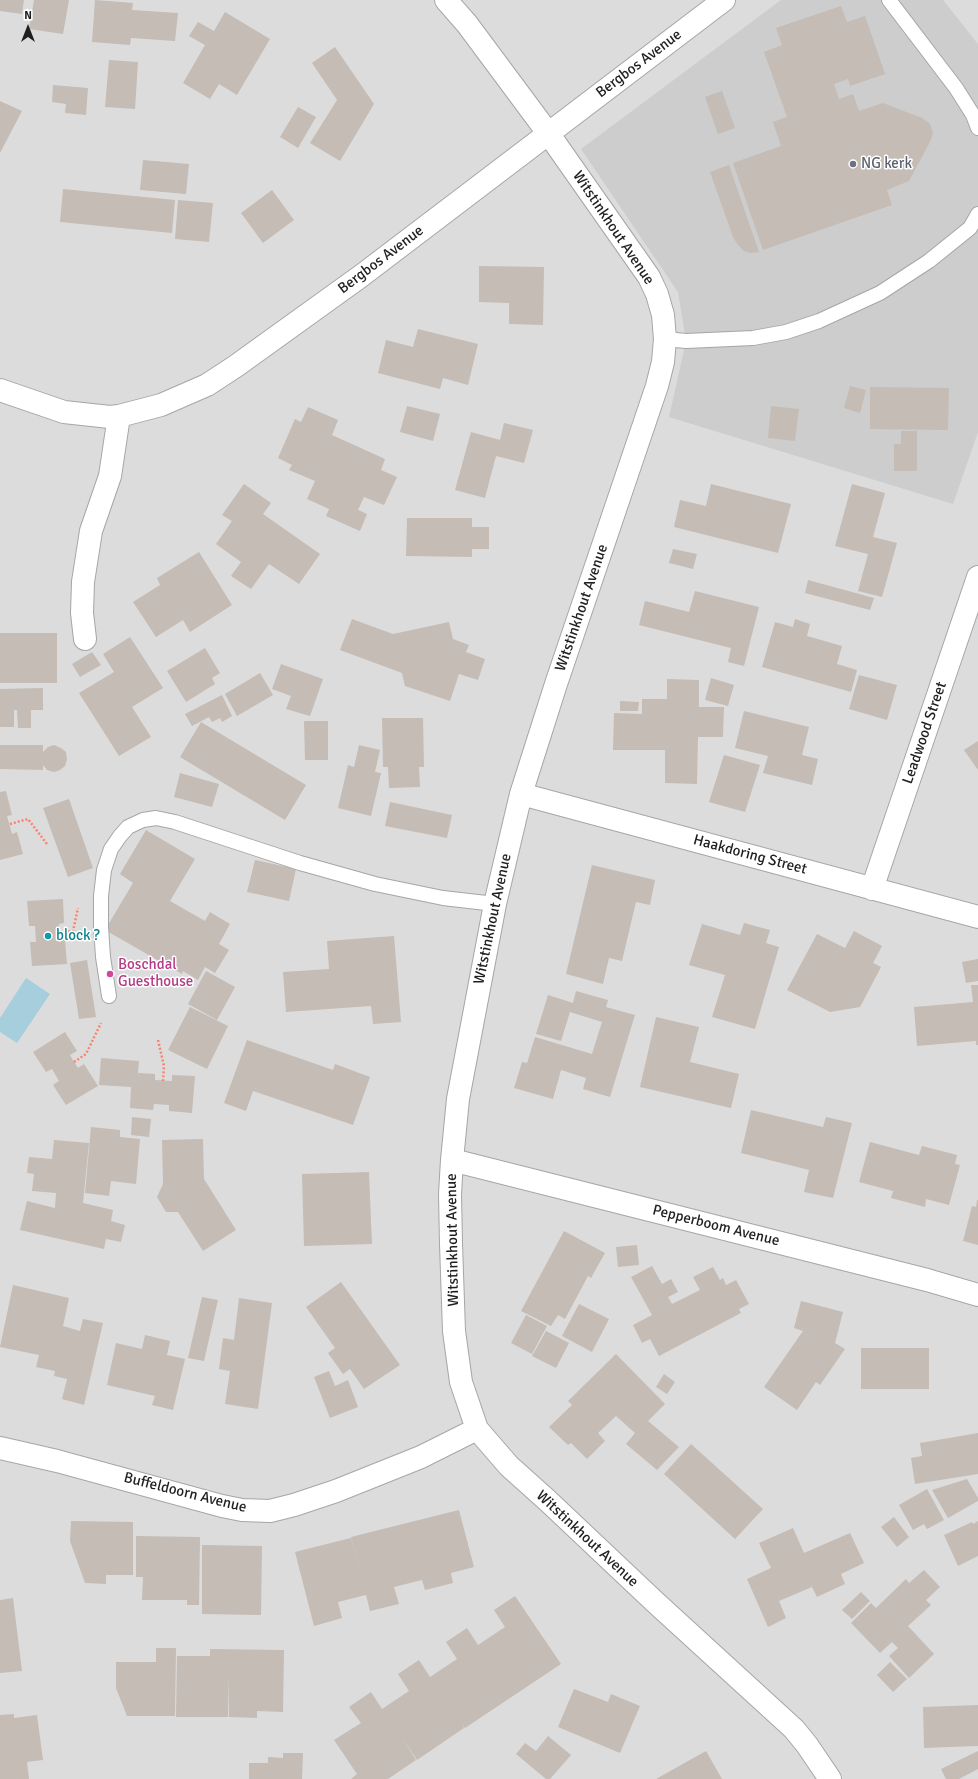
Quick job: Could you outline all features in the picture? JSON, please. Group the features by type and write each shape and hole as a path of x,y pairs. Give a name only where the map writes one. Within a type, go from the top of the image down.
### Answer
{"street":[{"name":"Witstinkhout Avenue","path":"446,0 467,24 548,133 649,277 657,294 663,315 665,339 663,362 657,386 556,684 521,794 495,904 458,1099 452,1160 451,1230 454,1331 461,1382 477,1429 509,1466 794,1730 807,1745 830,1779"},
{"name":"Bergbos Avenue","path":"0,390 64,412 119,416 161,405 207,385 361,276 724,0"},
{"path":"85,639 82,613 83,582 91,531 110,476 119,416"},
{"name":"Leadwood Street","path":"872,889 978,577"},
{"name":"Haakdoring Street","path":"521,794 978,917"},
{"name":"Pepperboom Avenue","path":"452,1160 919,1278 978,1295"},
{"name":"Buffeldoorn Avenue","path":"0,1448 56,1460 222,1506 242,1510 270,1510 294,1505 336,1491 421,1457 477,1429"}],"lane":[{"path":"889,0 956,88 973,115 978,128"},
{"path":"665,339 686,341 753,338 786,332 819,321 880,293 929,261 970,228 978,214"},
{"path":"109,996 103,957 101,927 101,896 104,870 111,849 128,827 149,818 175,822 338,874 443,898 495,904"}],"path":[{"path":"10,824 28,819 47,844"},
{"path":"60,932 73,931 79,903"},
{"path":"74,1062 86,1054 101,1023"},
{"path":"158,1040 164,1066 163,1081"}],"shaded area":[{"path":"0,0 978,0 978,1779 0,1779"},
{"path":"781,0 943,0 978,44 978,432 953,504 669,417 686,341 678,292 581,149"}],"water":[{"path":"26,978 50,994 17,1043 0,1032 0,1018"}],"building":[{"path":"0,0 24,0 22,14 0,11"},
{"path":"34,0 69,0 63,34 29,29"},
{"path":"95,0 133,3 132,10 178,13 175,41 131,38 130,45 92,42"},
{"path":"841,6 847,22 865,16 885,74 850,86 848,79 834,84 839,99 853,94 859,111 883,103 922,118 930,124 933,133 930,142 909,181 887,190 892,205 763,250 733,163 781,146 773,122 787,117 764,52 782,45 776,28"},
{"path":"225,12 270,39 237,95 219,84 210,99 183,83 205,45 189,36 198,22 214,31"},
{"path":"335,47 374,104 340,161 310,143 337,100 312,63"},
{"path":"109,60 138,62 135,109 105,107"},
{"path":"53,85 88,88 86,115 65,113 66,104 52,102"},
{"path":"722,91 735,128 718,134 705,97"},
{"path":"0,101 22,111 0,153"},
{"path":"298,107 316,117 298,148 280,137"},
{"path":"143,160 189,164 186,194 140,190"},
{"path":"729,165 759,252 751,253 744,251 733,237 710,172"},
{"path":"63,189 175,200 172,233 60,222"},
{"path":"272,190 294,220 263,243 241,213"},
{"path":"178,200 213,203 209,242 175,239"},
{"path":"479,266 544,267 543,325 509,324 509,303 479,302"},
{"path":"418,329 478,344 468,385 443,378 440,389 378,373 386,340 413,347"},
{"path":"850,386 866,390 860,413 844,408"},
{"path":"870,387 949,388 948,430 870,429"},
{"path":"407,406 440,414 433,441 400,432"},
{"path":"771,406 799,409 795,441 768,438"},
{"path":"308,407 338,420 332,435 385,459 381,470 397,477 384,505 364,497 358,510 367,514 360,531 326,516 329,509 307,499 315,481 289,470 292,465 278,458 295,419 301,422"},
{"path":"504,423 533,430 524,463 496,456 485,498 455,490 471,432 500,440"},
{"path":"901,431 917,431 917,471 894,471 894,444 901,444"},
{"path":"244,484 271,503 263,514 320,554 299,584 269,564 251,589 231,576 241,562 216,544 232,521 222,515"},
{"path":"711,484 791,504 778,553 674,527 680,500 706,506"},
{"path":"852,484 885,493 873,537 897,543 882,597 858,591 868,554 835,546"},
{"path":"407,518 472,518 472,527 489,527 489,549 472,549 472,557 406,556"},
{"path":"673,549 697,554 693,569 669,563"},
{"path":"199,552 232,605 190,632 183,620 156,637 133,602 160,585 157,578"},
{"path":"808,580 874,598 870,610 805,593"},
{"path":"695,591 759,607 744,666 728,662 731,648 639,625 645,601 689,612"},
{"path":"352,619 393,634 449,622 453,639 469,645 466,652 485,659 478,680 459,674 450,701 405,686 402,673 340,650"},
{"path":"795,619 810,624 807,636 842,646 837,664 857,670 851,692 762,667 775,622 793,627"},
{"path":"0,633 57,633 57,683 0,683"},
{"path":"130,637 163,688 132,707 151,737 119,756 79,693 114,672 103,654"},
{"path":"205,648 220,673 212,678 215,684 186,702 167,671"},
{"path":"92,652 101,665 80,677 72,664"},
{"path":"281,664 323,679 310,716 286,709 291,696 272,689"},
{"path":"260,673 273,695 237,716 225,694"},
{"path":"859,675 897,685 887,720 849,709"},
{"path":"711,678 734,685 728,706 705,700"},
{"path":"667,679 699,680 699,707 724,707 723,737 698,737 697,784 665,783 665,750 613,750 614,713 642,714 642,699 667,699"},
{"path":"43,688 43,710 31,710 31,728 18,728 17,710 14,710 14,727 0,727 0,689"},
{"path":"222,695 232,716 222,722 220,718 212,722 209,717 192,726 185,714"},
{"path":"620,701 639,702 638,711 620,711"},
{"path":"744,711 809,727 802,755 818,759 812,785 763,773 768,756 735,748"},
{"path":"382,718 423,718 424,767 419,767 420,787 389,788 388,767 383,767"},
{"path":"304,721 328,721 328,760 305,760"},
{"path":"201,722 306,785 285,820 180,757"},
{"path":"978,741 978,770 964,750"},
{"path":"0,745 43,745 43,752 48,747 54,745 66,752 67,759 65,766 54,772 47,770 43,765 43,770 0,769"},
{"path":"359,745 380,750 375,772 381,773 371,816 338,808 348,765 354,767"},
{"path":"724,755 760,765 745,812 709,802"},
{"path":"180,773 219,784 212,807 174,797"},
{"path":"6,791 12,815 7,816 12,834 17,832 23,854 0,860 0,792"},
{"path":"69,799 93,868 68,877 43,808"},
{"path":"390,802 452,815 447,838 385,826"},
{"name":"Boschdal Guesthouse","path":"146,830 195,859 170,901 205,921 210,912 230,924 219,944 229,950 215,973 205,967 198,980 183,971 182,974 105,930 133,883 120,874"},
{"path":"255,860 296,869 289,901 247,892"},
{"path":"592,865 655,880 650,905 636,902 622,961 609,958 603,984 566,974"},
{"name":"block ?","path":"63,899 64,923 59,924 60,940 65,940 67,964 32,966 30,942 36,942 35,926 29,926 27,901"},
{"path":"744,923 770,930 766,943 779,947 755,1029 712,1017 725,975 689,965 702,924 740,935"},
{"path":"854,931 882,946 873,963 881,967 860,1007 830,1012 787,990 817,934 845,948"},
{"path":"394,936 401,1022 373,1024 371,1006 286,1012 283,972 329,969 327,941"},
{"path":"978,959 978,981 966,983 962,962"},
{"path":"87,960 96,1017 79,1019 70,963"},
{"path":"206,971 235,987 217,1020 188,1004"},
{"path":"971,985 978,985 978,1045 976,1045 976,1041 917,1046 914,1007 973,1002"},
{"path":"576,991 608,1000 606,1007 635,1015 610,1097 583,1089 586,1078 561,1070 553,1099 514,1088 522,1062 527,1063 535,1037 592,1054 602,1022 570,1012 561,1041 536,1034 548,995 573,1003"},
{"path":"190,1007 228,1026 207,1069 168,1050"},
{"path":"656,1017 699,1027 690,1062 739,1074 731,1108 640,1087"},
{"path":"65,1032 77,1051 70,1055 74,1062 78,1068 84,1064 98,1086 66,1105 53,1085 59,1081 52,1069 46,1072 33,1052"},
{"path":"247,1040 333,1070 335,1064 370,1077 353,1125 253,1091 246,1111 224,1103"},
{"path":"101,1058 139,1061 138,1073 155,1074 155,1080 172,1081 172,1075 195,1076 192,1113 169,1111 169,1105 154,1104 153,1110 130,1108 131,1087 99,1085"},
{"path":"751,1110 823,1127 826,1117 852,1123 833,1198 804,1192 809,1170 741,1153"},
{"path":"132,1117 151,1119 149,1137 131,1135"},
{"path":"91,1127 120,1130 120,1137 140,1139 136,1184 111,1181 109,1196 85,1193"},
{"path":"203,1139 204,1179 236,1230 203,1251 178,1212 166,1212 157,1197 163,1184 162,1140"},
{"path":"54,1140 89,1143 83,1203 113,1210 111,1221 125,1225 121,1242 106,1239 104,1249 20,1230 27,1201 55,1208 56,1193 32,1191 34,1174 27,1173 29,1157 52,1159"},
{"path":"870,1142 919,1155 922,1146 957,1155 955,1164 960,1165 949,1205 926,1199 925,1207 891,1198 893,1191 859,1182"},
{"path":"369,1172 372,1244 304,1246 302,1174"},
{"path":"977,1200 978,1245 963,1241 972,1206 976,1207"},
{"path":"564,1231 605,1253 591,1278 588,1276 565,1319 558,1315 551,1326 521,1311"},
{"path":"637,1245 639,1265 618,1267 616,1247"},
{"path":"652,1266 662,1284 671,1279 678,1292 668,1297 672,1304 700,1290 693,1277 713,1267 720,1280 723,1278 726,1285 736,1280 749,1304 739,1309 741,1313 659,1356 650,1339 642,1343 633,1325 652,1315 631,1277"},
{"path":"341,1282 400,1365 364,1389 350,1369 343,1374 328,1353 335,1348 306,1307"},
{"path":"13,1285 69,1298 63,1326 80,1331 83,1319 103,1323 84,1405 62,1399 67,1379 54,1376 55,1371 36,1367 39,1355 0,1347"},
{"path":"202,1297 218,1300 204,1361 188,1358"},
{"path":"239,1298 272,1303 258,1409 225,1404 230,1371 219,1369 223,1338 234,1340"},
{"path":"801,1301 843,1312 835,1343 845,1349 820,1385 816,1382 797,1410 764,1387 803,1331 794,1328"},
{"path":"579,1304 609,1319 592,1352 562,1336"},
{"path":"526,1315 547,1326 532,1354 511,1343"},
{"path":"546,1331 569,1343 556,1368 532,1356"},
{"path":"145,1335 170,1341 167,1355 185,1359 173,1410 152,1405 155,1396 107,1385 116,1343 142,1349"},
{"path":"861,1348 929,1348 929,1389 861,1389"},
{"path":"616,1354 665,1404 648,1421 679,1447 657,1470 626,1444 635,1433 616,1416 598,1433 605,1441 587,1459 571,1443 568,1445 549,1427 572,1405 568,1401"},
{"path":"329,1371 335,1386 348,1380 358,1407 330,1418 314,1377"},
{"path":"664,1374 675,1382 667,1394 656,1387"},
{"path":"978,1433 978,1474 915,1484 911,1458 922,1456 920,1443"},
{"path":"691,1444 763,1509 735,1539 664,1474"},
{"path":"967,1479 978,1498 978,1501 948,1518 932,1490"},
{"path":"927,1489 944,1520 927,1529 924,1524 913,1530 899,1505"},
{"path":"459,1510 474,1567 451,1573 453,1583 425,1590 422,1580 394,1587 399,1604 370,1611 366,1595 338,1602 342,1618 314,1626 295,1552 351,1538 363,1585 351,1537"},
{"path":"894,1517 909,1537 897,1547 881,1527"},
{"path":"71,1521 133,1522 133,1575 106,1575 106,1584 85,1583 70,1541"},
{"path":"978,1521 978,1556 958,1566 944,1535 972,1522 973,1524"},
{"path":"793,1528 804,1553 850,1533 864,1563 841,1574 845,1584 817,1597 812,1587 779,1601 786,1618 768,1627 747,1579 771,1568 759,1543"},
{"path":"136,1536 200,1537 199,1605 187,1605 187,1600 142,1600 143,1577 136,1577"},
{"path":"202,1545 262,1546 261,1615 202,1614"},
{"path":"924,1570 940,1587 926,1600 931,1605 908,1626 934,1654 909,1678 889,1656 898,1648 892,1642 880,1653 851,1623 871,1603 876,1608 906,1579 909,1583"},
{"path":"861,1592 870,1601 852,1619 842,1610"},
{"path":"515,1596 561,1664 465,1728 462,1724 464,1728 417,1760 402,1737 416,1760 388,1779 351,1779 357,1774 334,1740 361,1723 349,1707 371,1692 382,1709 409,1691 398,1674 419,1660 430,1677 457,1659 446,1642 467,1628 478,1645 505,1627 494,1610"},
{"path":"13,1598 22,1671 0,1673 0,1600"},
{"path":"156,1648 176,1648 175,1716 127,1716 116,1688 116,1662 156,1662"},
{"path":"210,1649 284,1650 283,1712 257,1711 257,1718 229,1717 229,1675 228,1717 176,1717 177,1656 210,1656"},
{"path":"890,1662 907,1679 893,1692 877,1675"},
{"path":"574,1689 608,1702 611,1694 640,1706 620,1753 558,1727"},
{"path":"978,1705 978,1746 924,1748 923,1707"},
{"path":"14,1714 14,1718 37,1715 43,1760 27,1762 29,1779 0,1779 0,1715"},
{"path":"548,1736 571,1755 550,1779 546,1779 516,1754 525,1743 536,1751"},
{"path":"706,1751 722,1779 656,1779"},
{"path":"978,1751 978,1769 959,1779 946,1779 941,1769"},
{"path":"283,1753 303,1753 302,1779 249,1779 249,1763 268,1763 268,1757 283,1758"}],"place":[{"name":"NG kerk","path":"853,164"},
{"name":"block ?","path":"48,936"},
{"name":"Boschdal Guesthouse","path":"110,974"}]}
